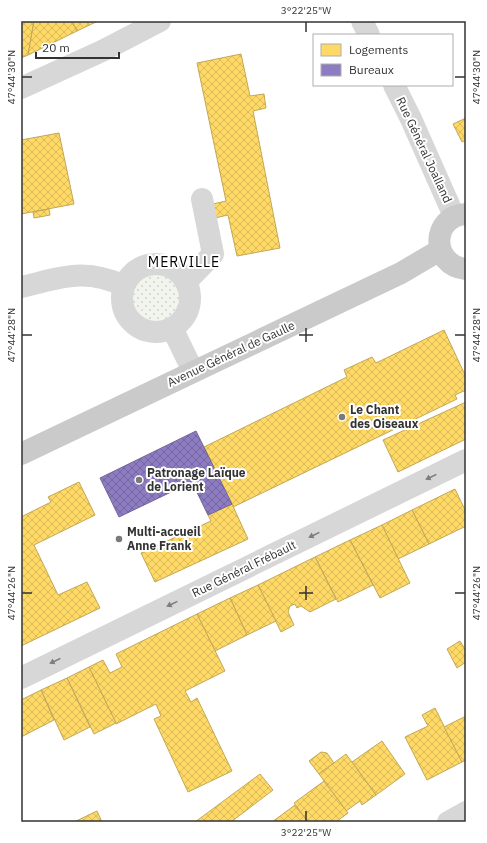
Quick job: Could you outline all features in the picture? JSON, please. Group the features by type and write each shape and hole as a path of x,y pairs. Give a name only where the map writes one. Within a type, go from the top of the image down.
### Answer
{"main road":[{"path":"460,215 448,221 441,231 439,242 440,250 450,263 457,267 466,269"},
{"name":"Avenue Général de Gaulle","path":"21,454 401,273 440,250"}],"street":[{"path":"21,88 102,51 160,21"},
{"path":"362,21 368,34"},
{"name":"Rue Général Joalland","path":"394,86 460,215"},
{"path":"186,282 214,254 202,198"},
{"path":"150,264 161,264 171,267 180,273 186,282 190,291 190,302 187,312 181,321 172,328 161,331 149,331 138,327 129,319 124,308 122,297 124,286 130,276 139,268 150,264"},
{"path":"21,287 80,274 107,278 124,286"},
{"path":"172,328 193,371"},
{"name":"Rue Général Frébault","path":"21,678 466,460"},
{"path":"448,822 466,812"}],"shaded area":[{"path":"156,273 166,275 174,280 179,288 181,298 179,308 174,316 166,321 156,323 146,321 138,316 133,308 131,298 133,288 138,280 146,275"}],"building: Logements":[{"path":"21,21 34,21 28,55 21,58"},
{"path":"34,21 72,21 77,31 28,55"},
{"path":"72,21 98,21 77,31"},
{"path":"241,54 250,96 264,94 266,108 253,111 280,248 237,256 228,215 215,218 213,204 226,201 197,63"},
{"path":"466,118 466,140 462,142 453,124"},
{"path":"59,133 74,204 21,214 21,140"},
{"path":"49,209 50,215 34,218 33,212"},
{"name":"Le Chant des Oiseaux","path":"444,330 466,377 466,390 455,395 457,399 233,507 204,447 347,377 344,370 372,357 376,363"},
{"path":"466,402 466,439 398,472 383,440"},
{"path":"79,482 95,515 34,545 58,595 87,582 100,608 21,646 21,517 51,502 48,497"},
{"path":"455,489 466,512 466,526 429,544 412,510"},
{"path":"232,504 248,539 155,582 141,553 211,521 208,515"},
{"path":"412,510 429,544 398,559 382,525"},
{"path":"382,525 410,583 380,598 350,540"},
{"path":"350,540 373,585 338,602 315,557"},
{"path":"315,557 336,599 310,612 301,606 297,608 295,604 290,606 288,612 294,625 281,632 258,585"},
{"path":"258,585 276,621 247,635 230,598"},
{"path":"230,598 247,635 215,651 197,614"},
{"path":"197,614 225,671 185,691 191,702 197,698 232,771 188,792 154,719 161,716 156,704 116,724 89,667 103,660 110,673 122,667 116,654"},
{"path":"460,641 466,651 466,662 457,668 447,649"},
{"path":"89,667 116,723 94,734 67,678"},
{"path":"67,678 90,727 64,740 41,690"},
{"path":"41,690 54,720 21,737 21,700"},
{"path":"435,708 462,762 427,780 405,737 428,726 422,715"},
{"path":"466,716 466,760 462,762 444,727"},
{"path":"382,741 405,774 376,795 352,762"},
{"path":"321,752 327,753 334,763 319,774 309,761"},
{"path":"346,754 376,795 362,805 360,801 346,811 319,774"},
{"path":"260,774 273,790 231,822 195,822"},
{"path":"324,781 348,813 336,822 308,822 294,803"},
{"path":"295,805 308,822 272,822"},
{"path":"97,811 102,822 74,822"}],"building: Bureaux":[{"path":"196,431 232,504 208,515 192,482 119,517 100,478"}],"place":[{"name":"Le Chant des Oiseaux","path":"342,417"},
{"name":"Patronage Laïque de Lorient","path":"139,480"},
{"name":"Multi-accueil Anne Frank","path":"119,539"}],"district":[{"name":"MERVILLE","path":"184,262"}]}
